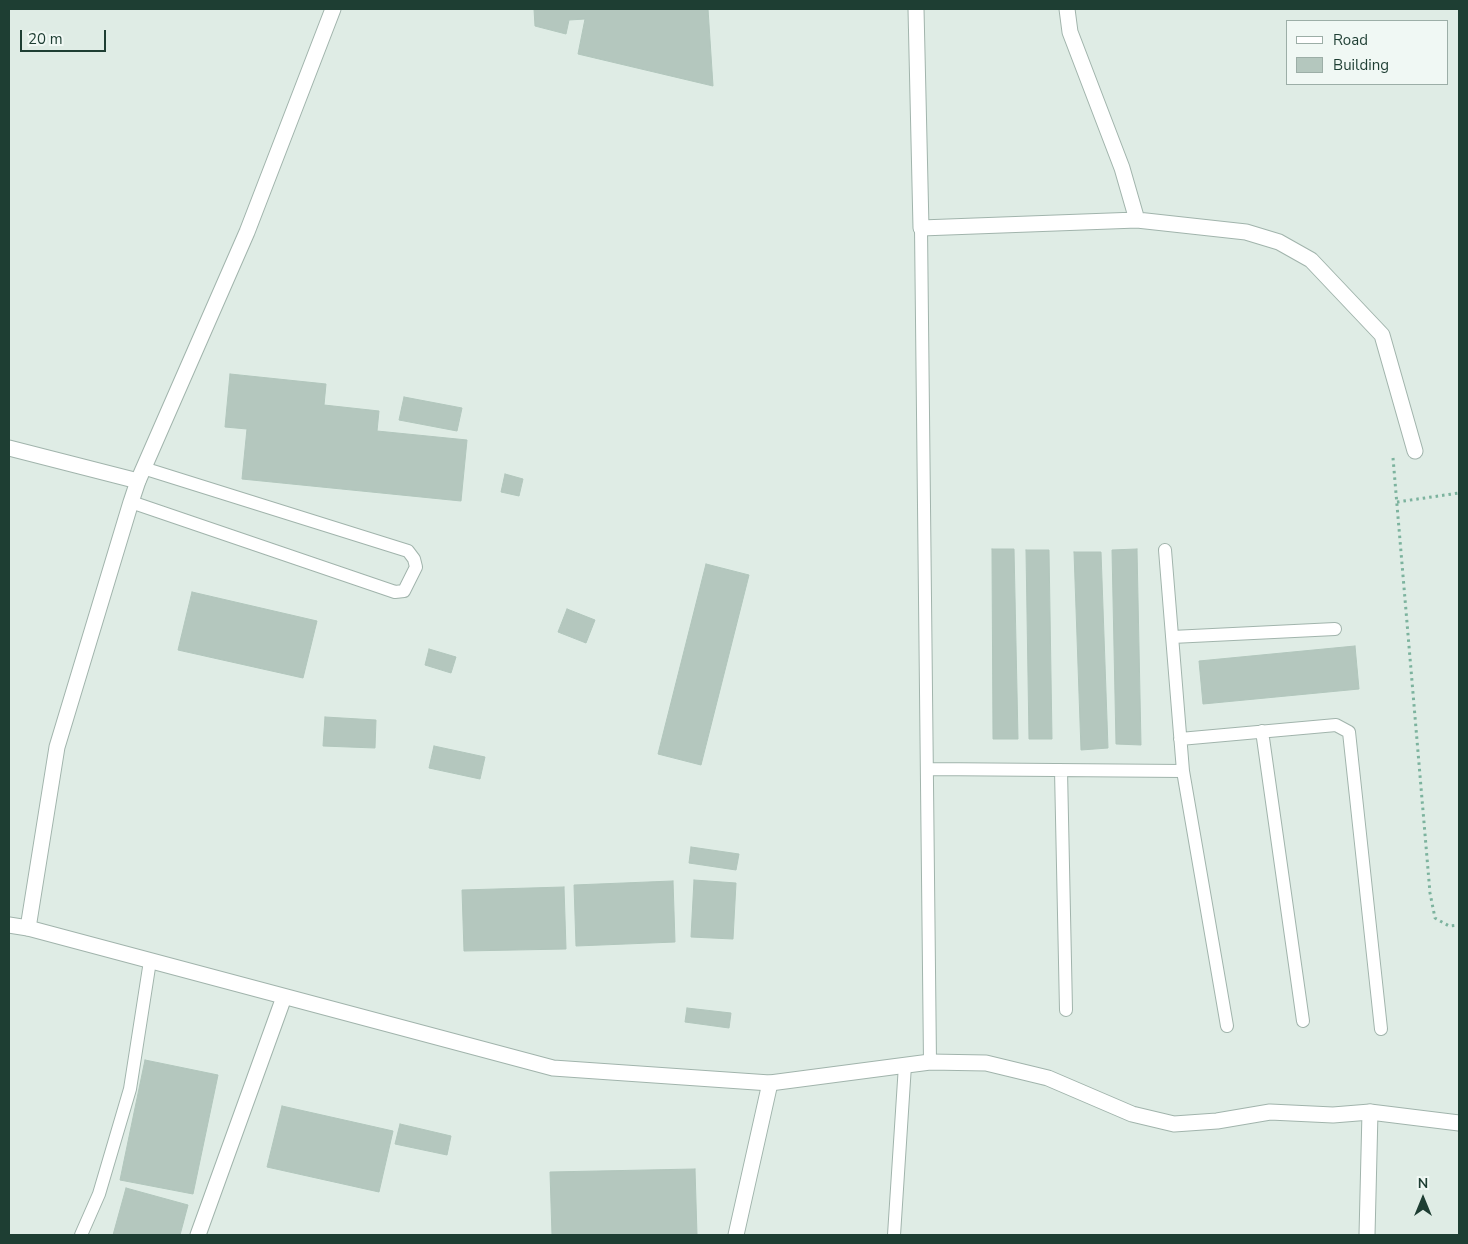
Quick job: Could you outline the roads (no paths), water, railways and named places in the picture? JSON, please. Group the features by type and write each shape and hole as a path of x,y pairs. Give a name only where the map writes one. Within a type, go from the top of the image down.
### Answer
{"street":[{"path":"28,928 57,747 131,502 141,474 247,232 333,9"},
{"path":"916,9 921,228 1137,220 1246,232 1279,242 1311,260 1382,335 1415,451"},
{"path":"1067,9 1070,32 1122,168 1137,220"},
{"path":"9,448 141,474"},
{"path":"9,925 28,928 553,1068 770,1083 930,1062 986,1063 1048,1078 1132,1114 1174,1124 1217,1122 1270,1112 1333,1115 1370,1112 1459,1123"},
{"path":"198,1235 284,997"},
{"path":"736,1235 770,1083"},
{"path":"1367,1235 1370,1112"}],"lane":[{"path":"921,228 930,1062"},
{"path":"131,502 395,592 404,591 416,567 414,559 408,551 141,474"},
{"path":"1164,550 1184,771 1227,1026"},
{"path":"1172,637 1335,629"},
{"path":"1180,739 1336,724 1349,732 1382,1029"},
{"path":"1262,731 1303,1021"},
{"path":"927,769 1184,771"},
{"path":"1061,770 1066,1010"},
{"path":"81,1235 99,1194 130,1089 150,961"},
{"path":"894,1235 904,1065"}]}
